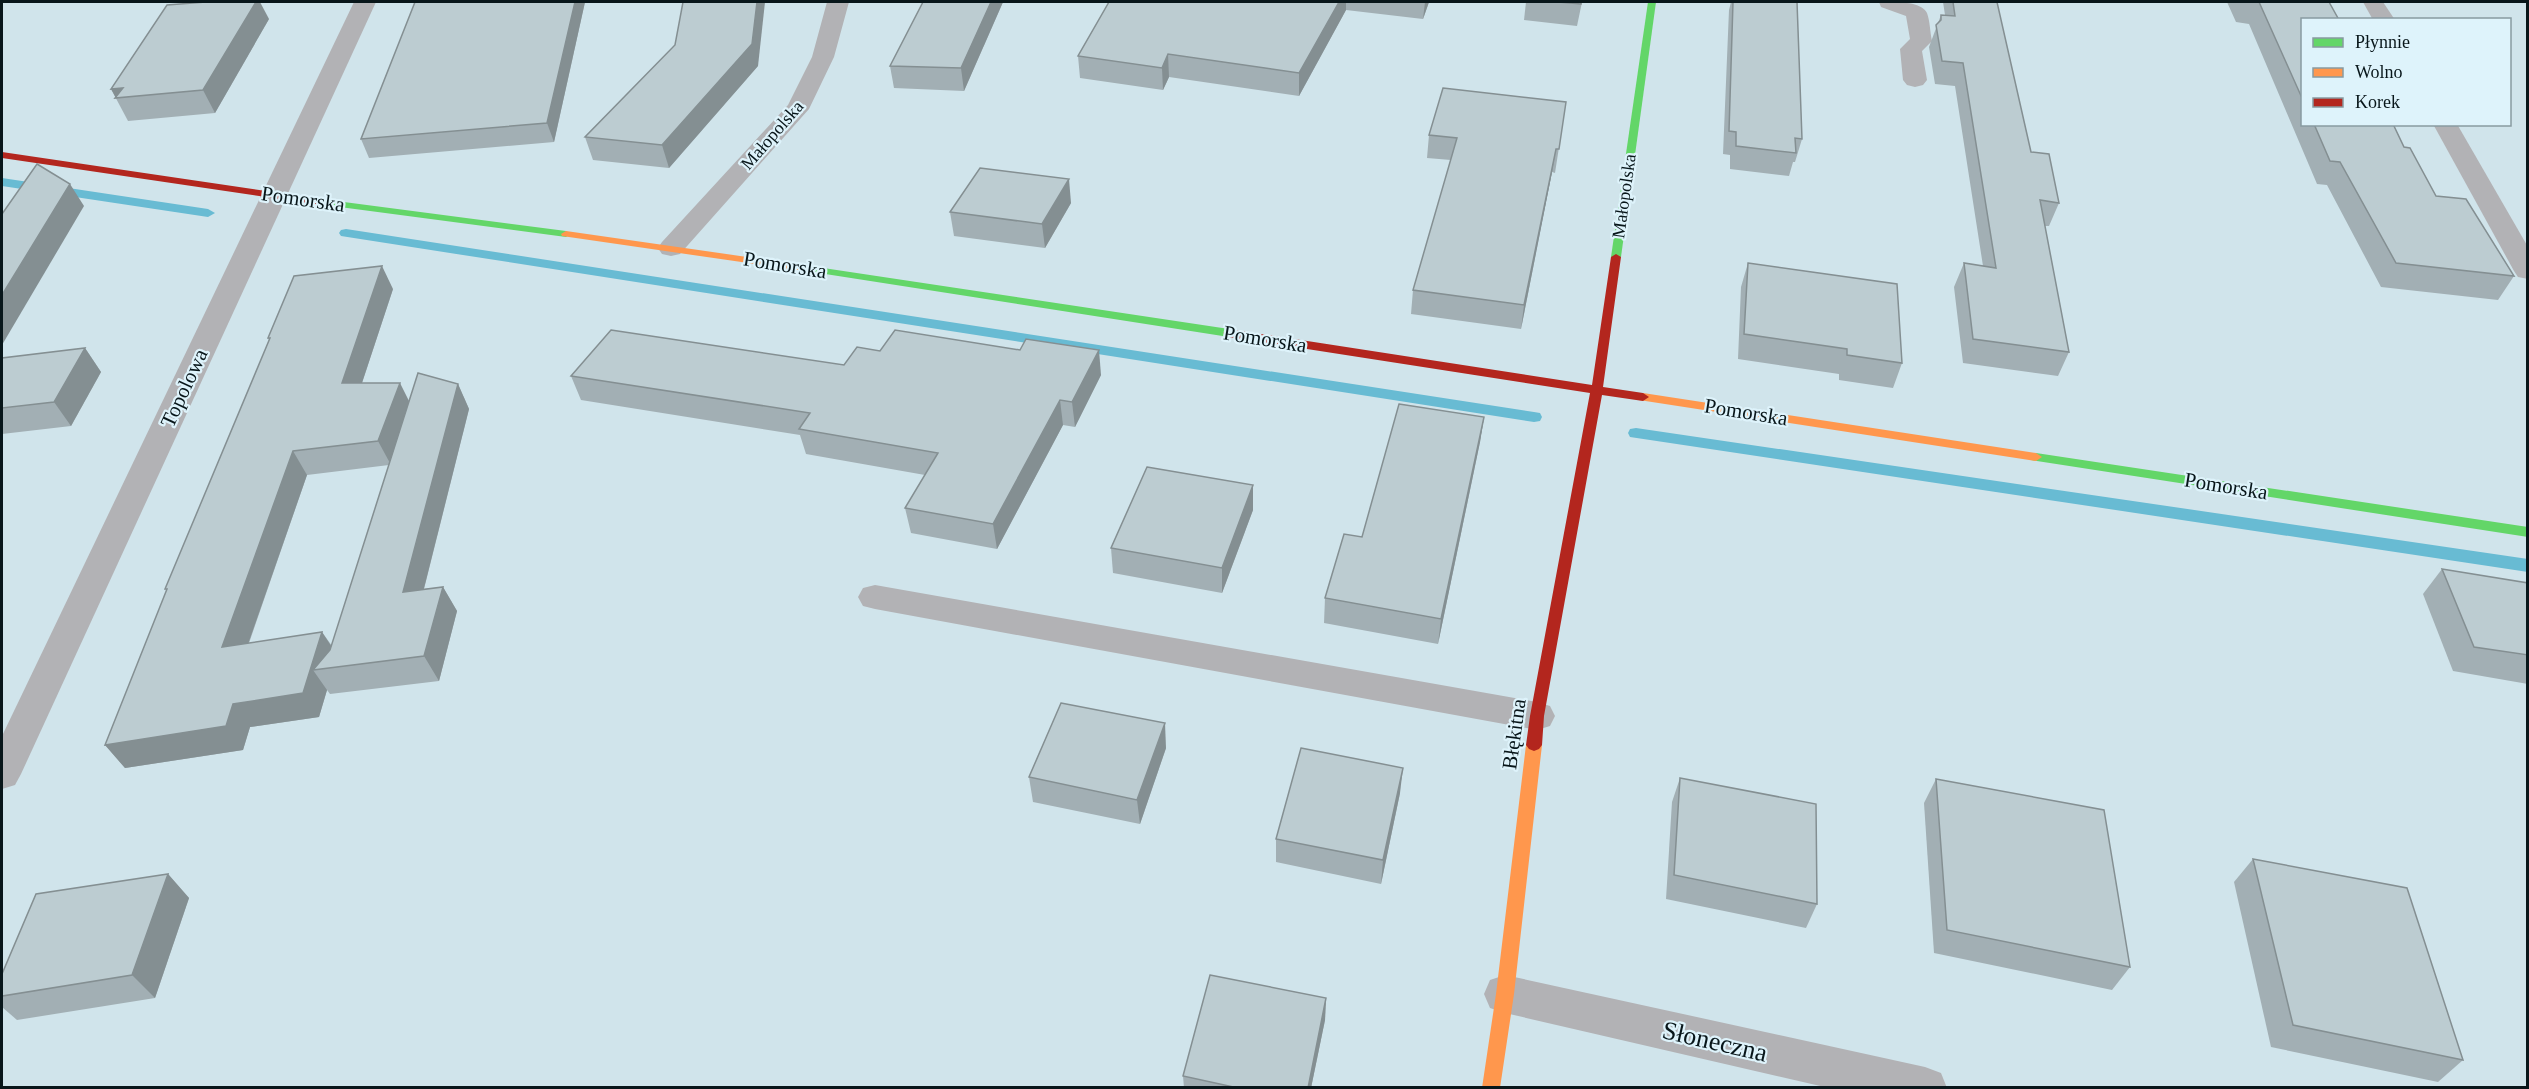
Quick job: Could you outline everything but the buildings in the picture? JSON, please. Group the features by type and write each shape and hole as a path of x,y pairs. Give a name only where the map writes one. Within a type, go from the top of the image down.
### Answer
{"street":[{"name":"Topolowa","path":"2,774 276,195 364,2"},
{"name":"Małopolska","path":"671,248 797,109 812,87 831,40 838,2"},
{"name":"Małopolska","path":"1597,390 1652,2"},
{"path":"1889,2 1899,3 1916,12 1921,41 1911,49 1915,80"},
{"path":"2373,2 2383,18"},
{"path":"2446,126 2528,271"},
{"name":"Pomorska","path":"2,155 276,195 671,248 2528,532"},
{"name":"Błękitna","path":"1491,1088 1537,716 1597,390"},
{"path":"875,597 1537,716"},
{"name":"Słoneczna","path":"1504,994 1925,1088"}],"waterway":[{"path":"2,182 208,213"},
{"path":"346,233 1534,417"},
{"path":"1636,433 2528,566"}],"traffic: fast":[{"path":"1616,257 1652,2"},
{"path":"321,202 566,234"},
{"path":"810,269 1229,333"},
{"path":"2036,457 2528,532"}],"traffic: slow":[{"path":"566,234 810,269"},
{"path":"1643,397 2036,457"},
{"path":"1491,1088 1505,994 1534,745"}],"traffic: jam":[{"path":"2,155 321,202"},
{"path":"1534,745 1537,716 1597,390 1616,257"},
{"path":"1229,333 1643,397"}]}
